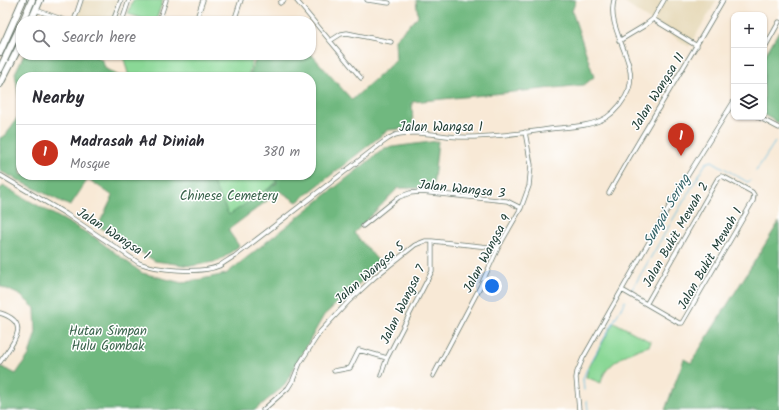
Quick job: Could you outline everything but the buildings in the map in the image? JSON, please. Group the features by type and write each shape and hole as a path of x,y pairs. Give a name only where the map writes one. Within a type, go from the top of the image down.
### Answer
{"highway":[{"path":"0,52 23,0"},
{"path":"25,16 32,0"},
{"path":"33,16 40,0"},
{"path":"0,69 16,35"},
{"path":"0,84 16,53"}],"street":[{"path":"76,16 81,0"},
{"path":"115,16 121,0"},
{"path":"124,16 129,0"},
{"path":"161,16 166,0"},
{"path":"198,16 204,0"},
{"path":"236,16 241,0"},
{"path":"280,3 284,0"},
{"path":"296,0 309,16"},
{"path":"367,0 389,4"},
{"name":"Jalan Wangsa 1","path":"0,175 66,214 138,263 148,267 161,269 196,270 218,266 235,256 382,143 394,136 410,134 460,137 525,132 589,124 607,117 623,102 629,88 630,73 614,21 614,0"},
{"path":"619,41 653,19 664,0"},
{"name":"Jalan Wangsa 11","path":"609,193 637,143 697,46 723,0"},
{"path":"36,10 53,16"},
{"path":"653,19 697,46"},
{"path":"765,48 779,22"},
{"path":"316,24 361,78"},
{"path":"330,41 342,34 347,33 391,42"},
{"path":"579,410 576,378 577,372 592,342 678,191 731,108"},
{"path":"764,120 779,128"},
{"name":"Jalan Wangsa 9","path":"433,376 498,248 521,208 529,186 530,165 525,132"},
{"name":"Jalan Bukit Mewah 1","path":"622,290 679,323 682,323 685,320 753,201 754,195 752,192 724,176 721,176"},
{"name":"Jalan Bukit Mewah 2","path":"646,303 718,178 721,176"},
{"name":"Jalan Wangsa 3","path":"363,226 400,197 410,193 422,192 507,201 521,208"},
{"name":"Jalan Wangsa 5","path":"263,410 288,388 300,363 320,332 348,302 375,277 415,245 425,241 432,241 498,248"},
{"name":"Jalan Wangsa 7","path":"381,375 386,358 432,271 432,241"},
{"path":"0,312 12,318 18,326 18,335 0,362"},
{"path":"334,371 350,368 359,350 386,358"}],"shaded area":[{"path":"83,0 119,0 114,16 77,16"},
{"path":"620,0 717,0 689,47"}],"green space":[{"path":"133,0 163,0 157,16 134,16 128,14"},
{"path":"416,0 576,0 572,11 594,77 584,85 412,102 413,128 388,130 297,202 280,191 228,230 239,246 219,261 191,266 155,261 98,226 113,196 89,180 212,180 229,215 277,183 276,180 316,180 316,72 251,72 256,60 316,60 352,100 396,60 395,39 418,16"},
{"path":"779,31 779,123 767,117 767,52"},
{"path":"22,60 102,60 106,69 112,72 16,72 16,80 15,73"},
{"path":"124,60 252,60 249,72 128,72"},
{"path":"16,120 16,179 0,171 0,138 6,135"},
{"name":"Hutan Simpan Hulu Gombak","path":"438,141 433,188 398,188 354,233 381,264 324,315 284,386 255,410 0,410 0,366 16,374 29,355 36,332 35,308 20,295 0,286 0,189 3,186 94,237 142,273 182,283 226,274 385,148"},
{"path":"18,180 87,180 70,206"},
{"name":"Chinese Cemetery","path":"193,180 279,180 225,225"},
{"path":"779,222 779,410 665,410 684,359 691,363"},
{"path":"614,322 651,342 649,346 627,354 619,359 607,370 601,383 586,377 589,367"}],"waterway":[{"name":"Sungai Sering","path":"756,171 775,142"},
{"name":"Sungai Sering","path":"631,291 706,163 712,161 747,182 750,181"},
{"name":"Sungai Sering","path":"584,390 583,379 586,371 625,301"},
{"name":"Sungai Sering","path":"587,401 588,410"}],"place":[{"name":"Madrasah Ad Diniah","path":"681,156"}]}
